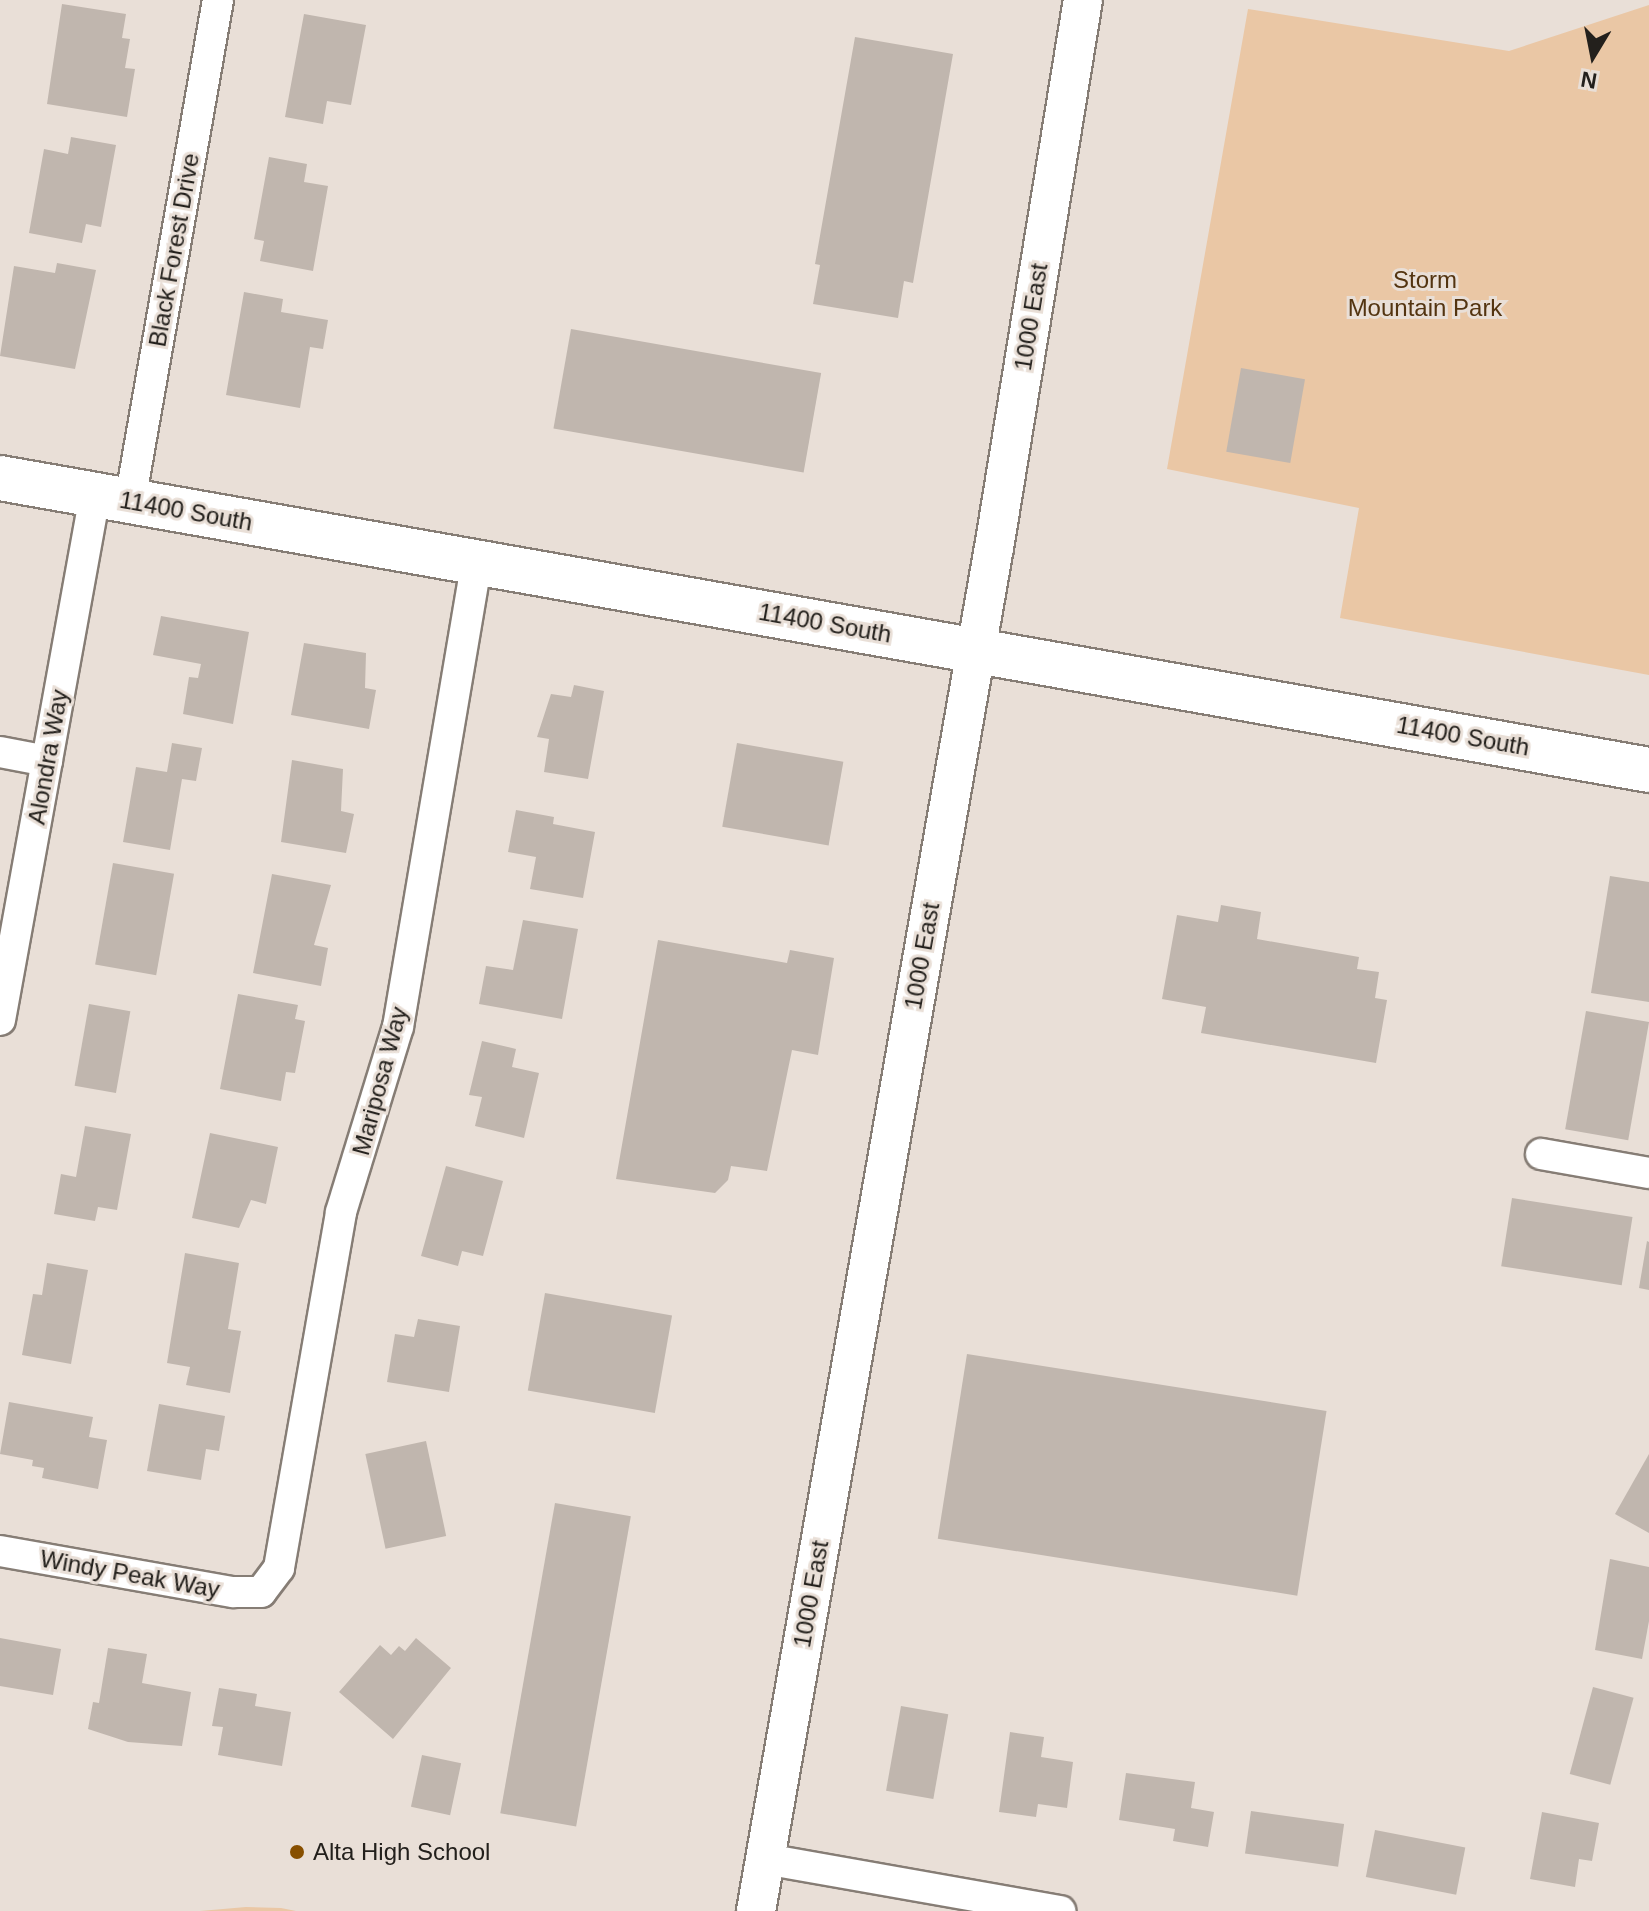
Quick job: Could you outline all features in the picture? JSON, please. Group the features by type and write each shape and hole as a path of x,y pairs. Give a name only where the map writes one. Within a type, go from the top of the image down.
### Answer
{"main road":[{"name":"11400 South","path":"0,478 1649,770"}],"street":[{"name":"Black Forest Drive","path":"112,498 218,0"},
{"name":"1000 East","path":"756,1911 976,650 1083,0"},
{"name":"Alondra Way","path":"0,1020 47,761 112,498"},
{"name":"Mariposa Way","path":"261,1592 279,1568 341,1212 398,1027 477,562"},
{"path":"0,752 47,761"},
{"path":"1541,1154 1649,1173"},
{"name":"Windy Peak Way","path":"0,1551 204,1588 261,1592"},
{"path":"765,1859 1060,1911"}],"green space":[{"name":"Storm Mountain Park","path":"1649,5 1649,675 1340,618 1359,508 1167,469 1248,9 1509,51"},
{"path":"281,1908 296,1911 200,1911"}],"building":[{"path":"62,4 126,14 122,38 130,39 125,68 135,69 127,117 47,104"},
{"path":"304,14 366,25 351,105 327,101 323,124 285,117"},
{"path":"855,37 953,54 913,283 904,281 898,318 813,304 820,265 815,264"},
{"path":"71,137 116,145 101,227 86,224 82,243 29,233 44,149 68,154"},
{"path":"269,157 307,164 304,182 328,186 313,271 260,261 264,241 254,239"},
{"path":"57,263 96,270 75,369 0,356 14,266 55,273"},
{"path":"244,292 283,299 281,312 328,320 323,349 310,347 300,408 226,395"},
{"path":"571,329 821,373 804,473 553,428"},
{"path":"1241,368 1305,379 1290,463 1226,452"},
{"path":"161,616 249,632 233,724 183,714 189,677 198,678 201,664 153,655"},
{"path":"304,643 366,653 365,688 376,690 369,729 291,715"},
{"path":"574,685 604,691 588,779 544,772 549,739 537,737 551,694 571,697"},
{"path":"172,743 202,748 196,781 182,779 170,850 123,842 136,767 167,772"},
{"path":"737,743 843,762 829,845 722,827"},
{"path":"292,760 343,769 341,811 354,814 346,853 281,842"},
{"path":"516,810 554,817 553,824 595,832 583,898 530,889 536,857 508,852"},
{"path":"113,863 174,874 156,975 95,964"},
{"path":"272,874 331,885 314,945 328,948 321,986 253,973"},
{"path":"1610,876 1649,882 1649,1002 1591,993"},
{"path":"1221,905 1261,912 1257,939 1359,957 1357,969 1379,972 1375,998 1387,1000 1376,1063 1201,1033 1206,1007 1162,999 1177,915 1218,922"},
{"path":"523,920 578,929 562,1019 479,1004 486,966 513,970"},
{"path":"658,940 787,963 790,950 834,958 818,1055 792,1050 767,1171 731,1166 728,1180 715,1193 616,1179"},
{"path":"238,994 298,1005 295,1019 305,1021 295,1073 286,1072 281,1101 220,1089"},
{"path":"89,1004 130,1011 116,1093 75,1086"},
{"path":"1586,1011 1649,1022 1628,1140 1565,1129"},
{"path":"482,1041 516,1049 512,1067 539,1073 524,1138 475,1126 482,1097 469,1095"},
{"path":"85,1126 131,1134 117,1210 98,1207 95,1221 54,1214 61,1174 76,1177"},
{"path":"210,1133 278,1147 266,1204 251,1200 239,1228 192,1218"},
{"path":"446,1166 503,1181 483,1256 462,1251 458,1266 421,1256"},
{"path":"1512,1198 1632,1217 1622,1285 1501,1266"},
{"path":"1649,1242 1649,1290 1639,1288"},
{"path":"185,1253 239,1263 228,1329 241,1331 230,1393 186,1385 190,1367 167,1363"},
{"path":"47,1263 88,1270 71,1364 22,1355 33,1294 42,1295"},
{"path":"545,1293 672,1315 655,1413 528,1390"},
{"path":"418,1319 460,1326 449,1392 387,1382 395,1334 414,1337"},
{"path":"967,1354 1327,1411 1297,1596 938,1539"},
{"path":"9,1402 93,1417 89,1437 107,1440 98,1489 42,1478 44,1468 32,1466 33,1460 0,1454"},
{"path":"159,1404 225,1416 219,1451 206,1449 201,1480 147,1471"},
{"path":"426,1441 446,1536 386,1549 365,1454"},
{"path":"1649,1454 1649,1533 1615,1514"},
{"path":"555,1503 631,1516 576,1827 500,1813"},
{"path":"1610,1559 1649,1567 1649,1621 1642,1659 1595,1650"},
{"path":"0,1638 61,1649 53,1695 0,1686"},
{"path":"416,1638 451,1668 393,1739 339,1692 380,1645 391,1655 399,1646 405,1651"},
{"path":"108,1648 147,1654 142,1683 191,1692 182,1746 128,1742 88,1729 93,1702 99,1703"},
{"path":"1593,1687 1634,1698 1610,1785 1570,1774"},
{"path":"219,1688 257,1694 255,1706 291,1712 282,1766 218,1755 223,1727 212,1726"},
{"path":"901,1706 948,1714 933,1799 886,1791"},
{"path":"1010,1732 1044,1737 1041,1757 1073,1762 1067,1808 1038,1804 1036,1817 999,1812"},
{"path":"422,1755 461,1763 450,1815 411,1807"},
{"path":"1126,1773 1195,1782 1191,1808 1214,1812 1208,1847 1173,1841 1175,1829 1119,1820"},
{"path":"1251,1811 1344,1824 1338,1867 1245,1854"},
{"path":"1542,1812 1599,1823 1592,1861 1579,1859 1575,1887 1530,1879"},
{"path":"1375,1830 1465,1848 1456,1895 1366,1877"}],"place":[{"name":"Alta High School","path":"297,1852"}]}
